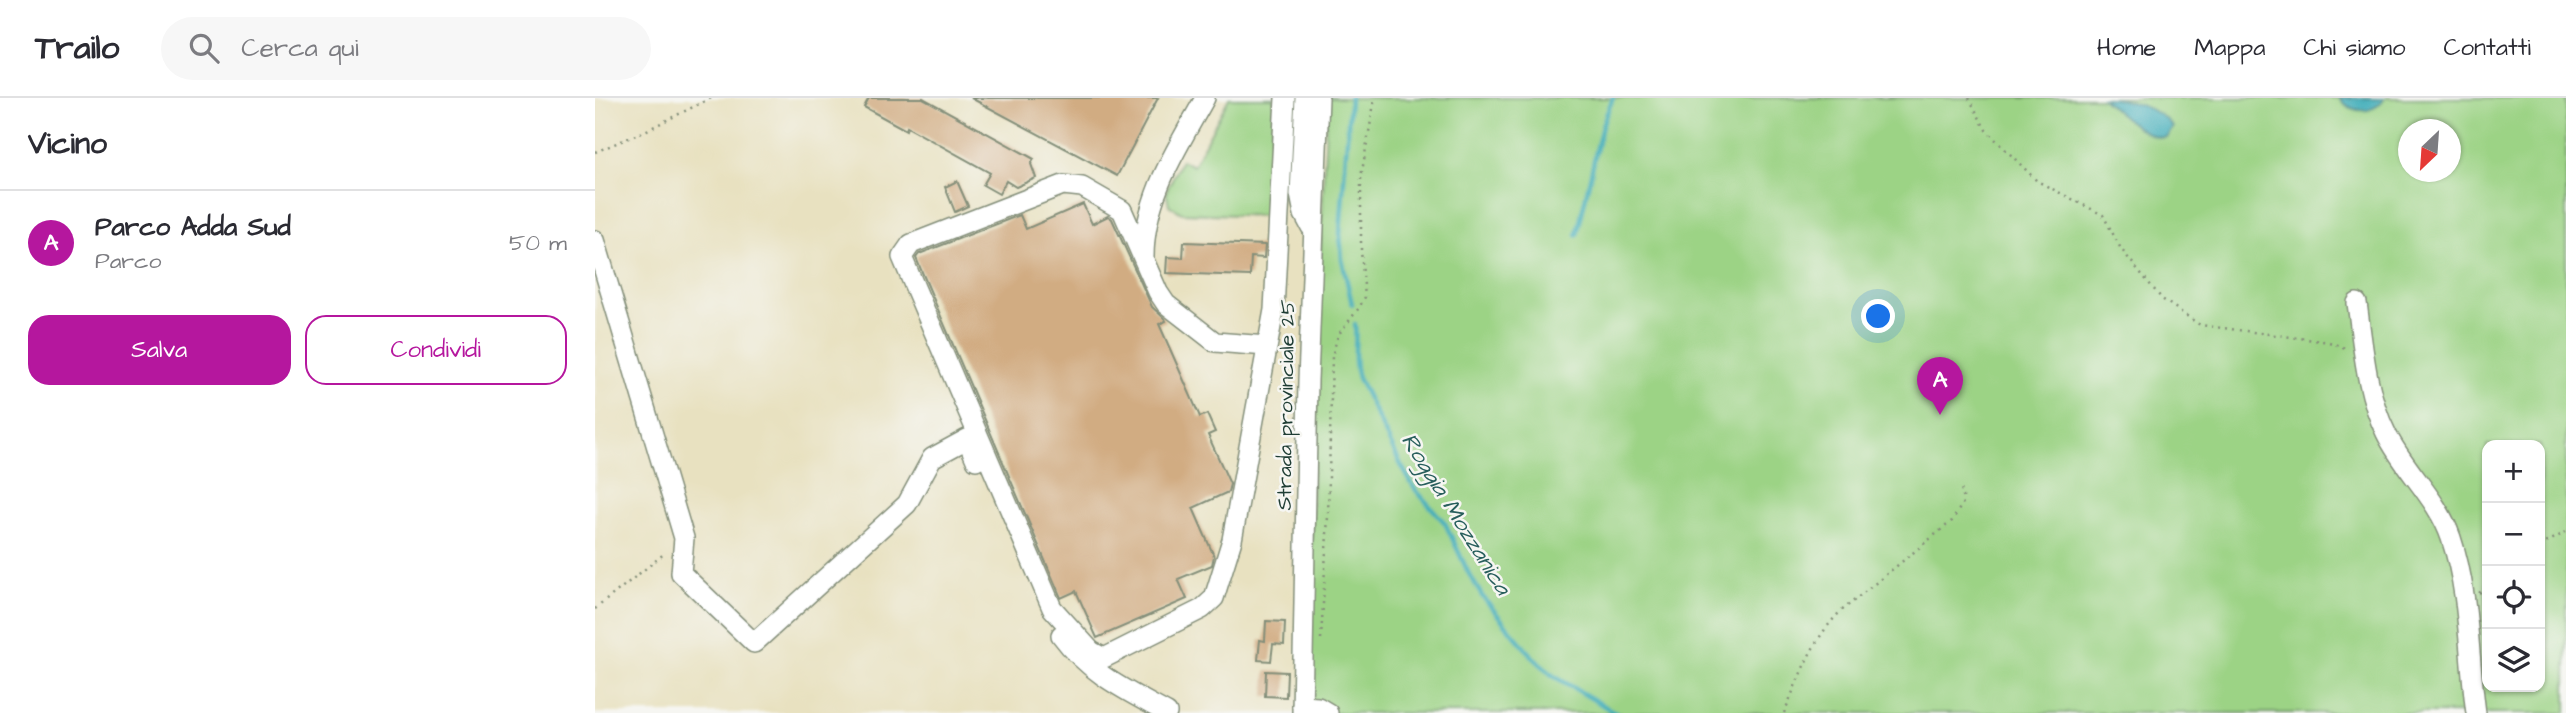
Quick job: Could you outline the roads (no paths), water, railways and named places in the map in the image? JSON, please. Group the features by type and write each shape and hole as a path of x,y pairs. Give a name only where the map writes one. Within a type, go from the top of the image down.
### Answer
{"street":[{"path":"1145,261 1146,228 1154,196 1205,98"},
{"path":"1268,346 1215,342 1166,304 1122,210 1082,187 1063,185 911,244 902,257 1052,608 1091,651 1104,658 1202,609 1214,598 1232,540 1268,346 1274,310 1285,98"},
{"path":"1305,98 1300,194 1304,214 1314,232"},
{"name":"Strada provinciale 25","path":"1302,709 1308,380 1319,98"},
{"path":"595,240 684,538 681,573 754,643 907,504 932,458 967,439 1041,606 1061,636 1079,659 1096,673 1167,713"},
{"path":"2357,303 2367,377 2386,432 2407,468 2430,498 2451,536 2466,604 2476,713"},
{"path":"1302,709 1318,707 1328,713"}],"water":[{"path":"2102,98 2121,100 2151,109 2173,127 2166,137 2150,134"},
{"path":"2339,98 2385,98 2369,110 2356,110"}],"waterway":[{"name":"Roggia Mozzanica","path":"1350,98 1340,234 1342,259 1352,304"},
{"path":"1577,235 1602,125 1613,98"},
{"name":"Roggia Mozzanica","path":"1355,324 1355,364 1358,378 1414,488 1445,523 1482,596 1532,656 1552,675 1616,713"}],"place":[{"name":"Parco Adda Sud","path":"1940,415"}]}
